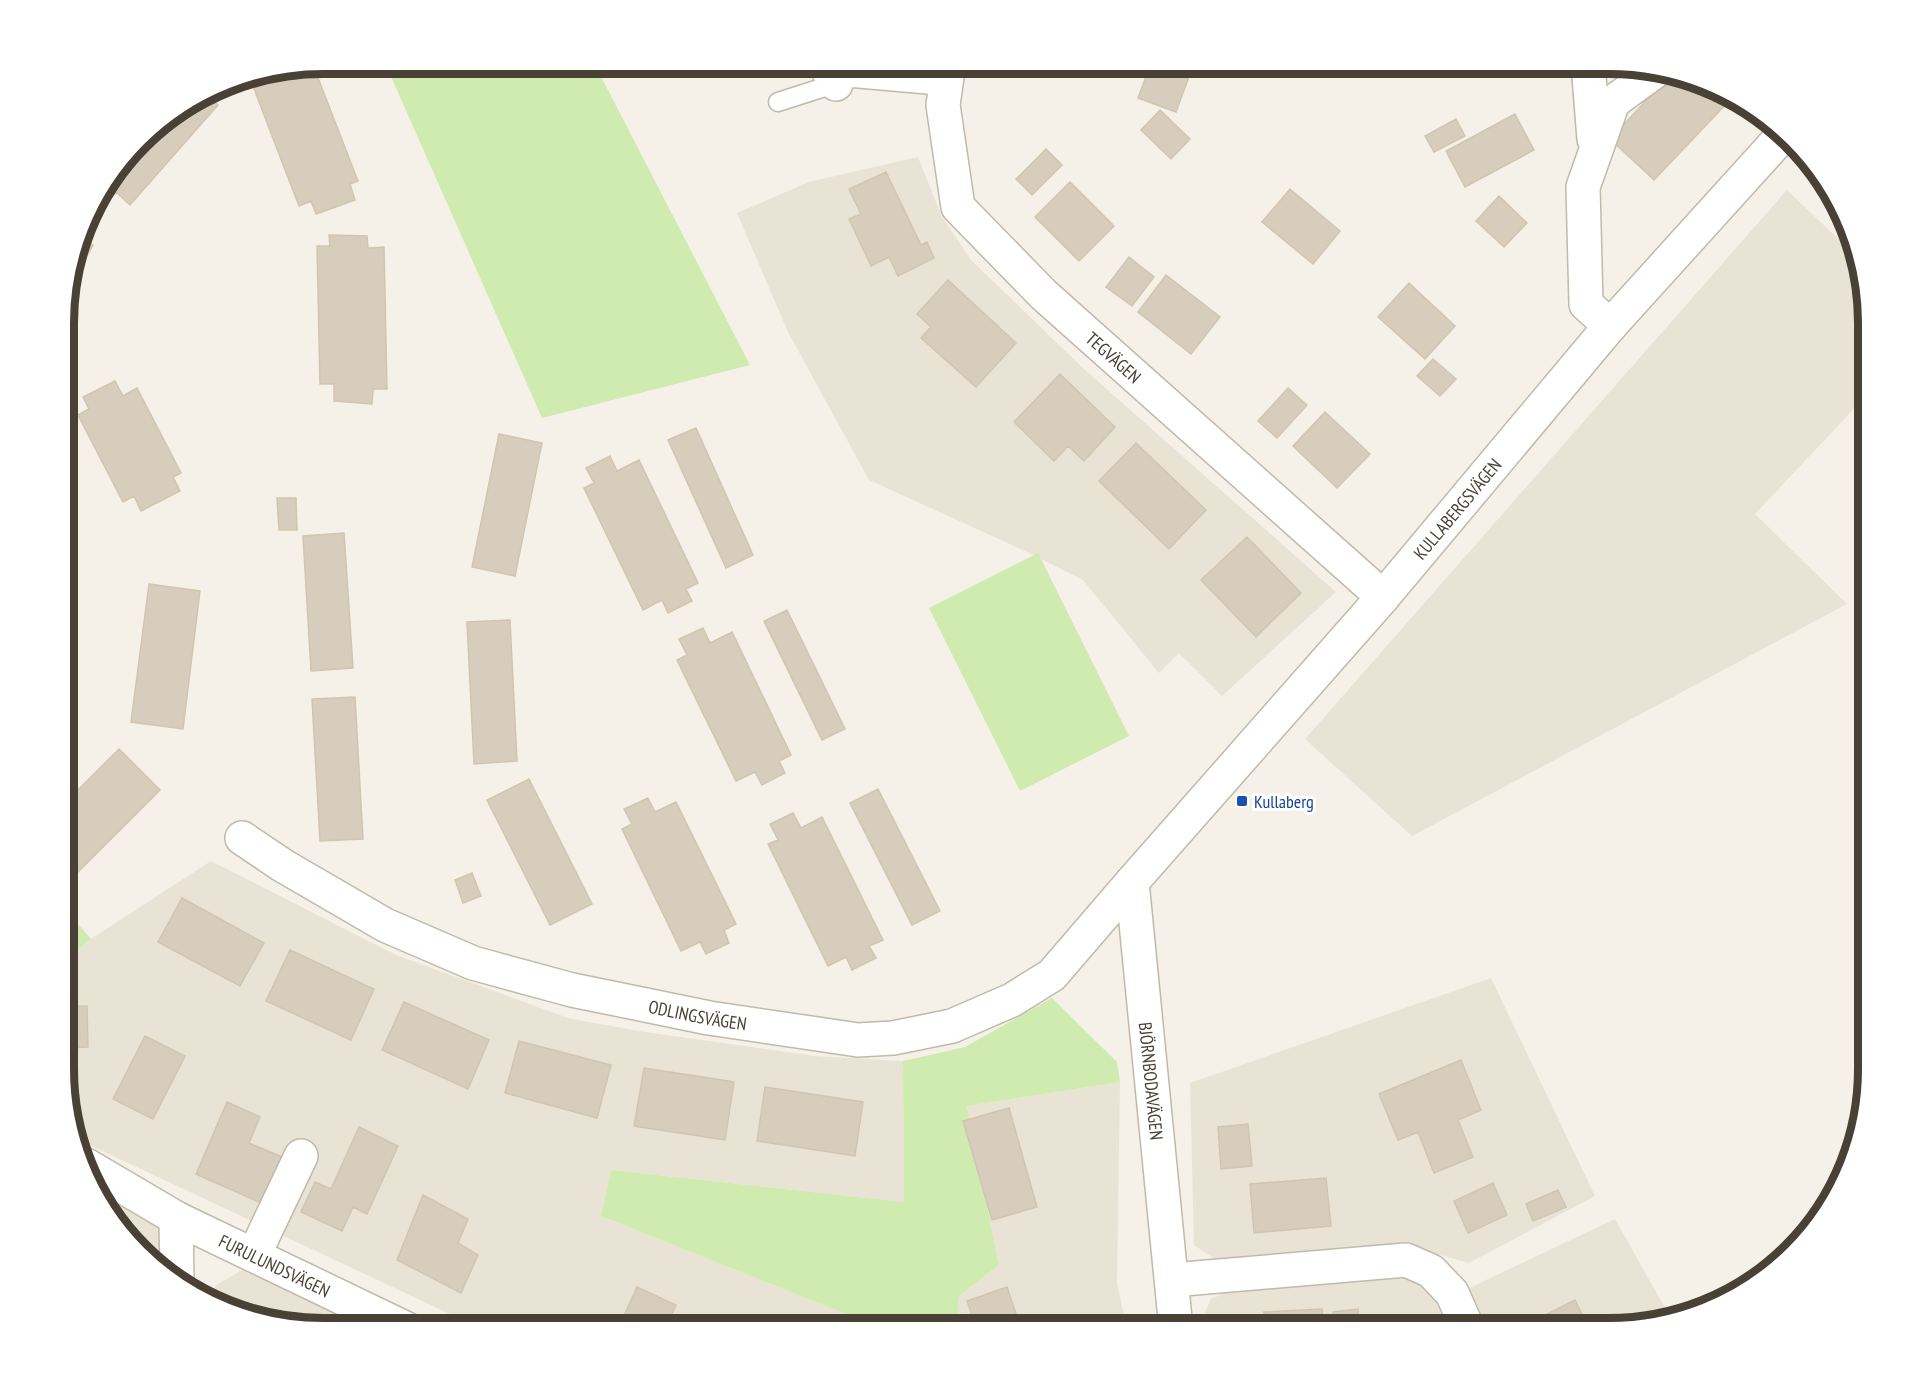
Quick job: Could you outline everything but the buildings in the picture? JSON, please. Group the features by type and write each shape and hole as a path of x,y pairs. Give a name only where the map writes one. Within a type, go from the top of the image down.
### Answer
{"street":[{"path":"1589,74 1595,153"},
{"name":"TEGVÄGEN","path":"947,75 943,105 958,207 1044,295 1383,597"},
{"path":"1610,327 1586,304 1583,187 1613,102 1648,77"},
{"name":"KULLABERGSVÄGEN","path":"1132,882 1383,597 1610,327 1778,140"},
{"name":"ODLINGSVÄGEN","path":"242,838 282,866 385,925 473,963 572,990 698,1016 858,1040 893,1038 952,1026 1012,1000 1052,975 1132,882"},
{"name":"BJÖRNBODAVÄGEN","path":"1132,882 1175,1318"},
{"path":"254,1255 301,1156"},
{"name":"FURULUNDSVÄGEN","path":"94,1170 176,1218 385,1318"},
{"path":"176,1218 177,1271"},
{"path":"1172,1280 1406,1260 1431,1271 1452,1293 1463,1318"}],"lane":[{"path":"778,102 828,74"},
{"path":"835,74 853,78 947,75"}],"shaded area":[{"path":"918,157 942,217 971,260 1084,369 1336,592 1222,696 1179,653 1159,673 1083,580 869,480 788,332 737,213 809,182"},
{"path":"1787,190 1845,245 1853,274 1857,306 1858,405 1755,514 1847,604 1412,836 1305,739"},
{"path":"211,861 396,955 568,1018 638,1031 815,1056 903,1061 904,1202 611,1170 601,1216 856,1318 459,1318 85,1143 78,1118 74,1086 74,952"},
{"path":"1491,978 1595,1196 1469,1263 1399,1243 1231,1270 1194,1245 1190,1083"},
{"path":"1120,1082 1117,1283 1125,1318 957,1318 959,1296 999,1265 967,1106"},
{"path":"106,1193 152,1215 165,1240 164,1262 135,1234"},
{"path":"1615,1219 1667,1311 1625,1318 1477,1318 1465,1290"},
{"path":"242,1270 345,1318 306,1318 274,1314 215,1294 215,1286"},
{"path":"1400,1275 1418,1282 1444,1307 1448,1318 1202,1318 1211,1299 1239,1287"}],"green space":[{"path":"390,74 600,74 750,365 542,418"},
{"path":"1038,553 1129,736 1020,791 929,608"},
{"path":"74,919 91,939 74,952"},
{"path":"1052,998 1117,1062 1120,1082 967,1106 999,1265 959,1296 957,1318 856,1318 601,1216 611,1170 904,1202 903,1061 965,1047"}],"place":[{"name":"Kullaberg","path":"1242,801"}]}
